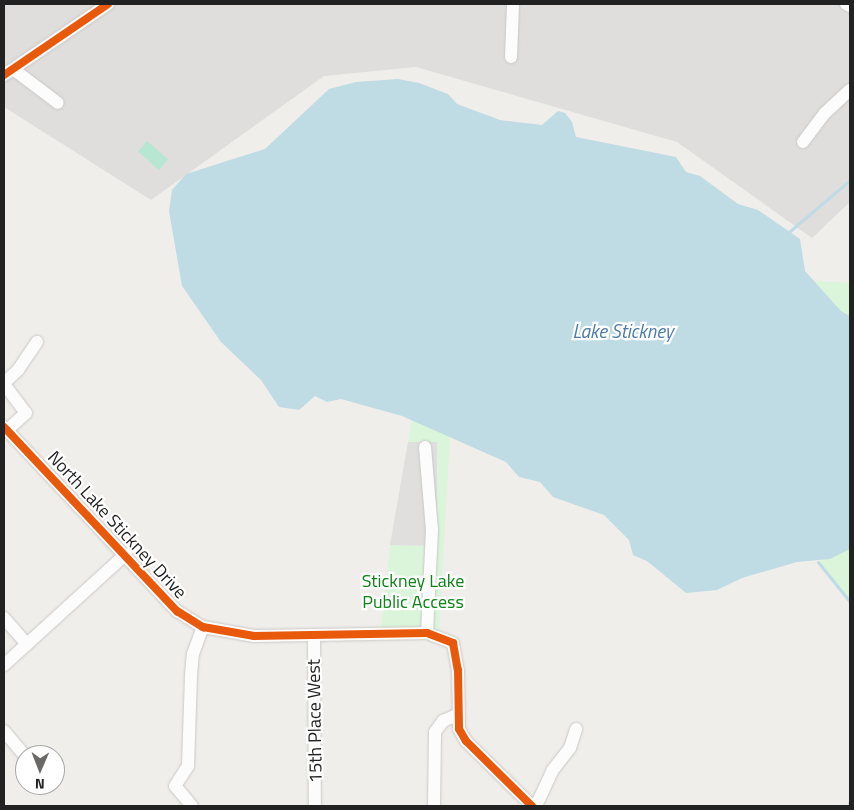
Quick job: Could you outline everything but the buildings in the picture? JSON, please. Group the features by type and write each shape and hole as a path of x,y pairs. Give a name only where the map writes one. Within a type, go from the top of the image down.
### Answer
{"street":[{"path":"58,103 8,72 108,4"},
{"path":"511,57 513,4"},
{"path":"846,4 850,6"},
{"path":"803,142 825,112 850,90"},
{"path":"5,428 26,413 4,383 18,370 37,342"},
{"name":"North Lake Stickney Drive","path":"5,428 126,554 177,611 203,627 254,636 427,633"},
{"path":"425,447 432,530 427,633 453,643 458,670 457,715 466,741 532,806"},
{"path":"4,665 126,554"},
{"path":"4,618 27,644"},
{"path":"192,806 175,786 188,766 193,654 203,627"},
{"name":"15th Place West","path":"314,636 316,805"},
{"path":"434,806 435,732 443,721 457,715"},
{"path":"536,806 552,771 570,748 576,729"},
{"path":"4,731 16,745"}],"shaded area":[{"path":"4,4 850,4 850,202 812,238 677,142 416,67 324,76 151,200 4,107"},
{"path":"408,442 437,442 437,546 390,545"}],"green space":[{"path":"147,141 168,159 159,170 138,152"},
{"path":"814,281 850,283 850,316 841,311"},
{"name":"Stickney Lake Public Access","path":"412,420 450,437 439,631 381,629 390,545"},
{"path":"850,549 850,602 818,562"}],"water":[{"name":"Lake Stickney","path":"398,79 419,83 448,94 457,104 500,120 542,125 558,111 565,113 572,122 576,137 676,157 686,172 700,176 738,204 758,210 800,239 805,271 841,311 850,316 850,549 830,559 797,562 742,578 717,590 686,593 647,561 633,555 629,540 604,515 553,497 540,482 519,477 506,462 402,416 341,399 327,402 315,396 299,410 279,407 261,380 221,342 182,286 169,211 172,190 186,174 265,149 329,89 356,82"}],"waterway":[{"path":"790,231 850,180"},
{"path":"818,562 850,602"},
{"path":"848,806 850,801"}],"cycle path":[{"path":"4,75 108,4"},
{"path":"4,427 177,611 203,627 254,636 427,633 453,643 458,670 459,729 466,741 532,806"}]}
